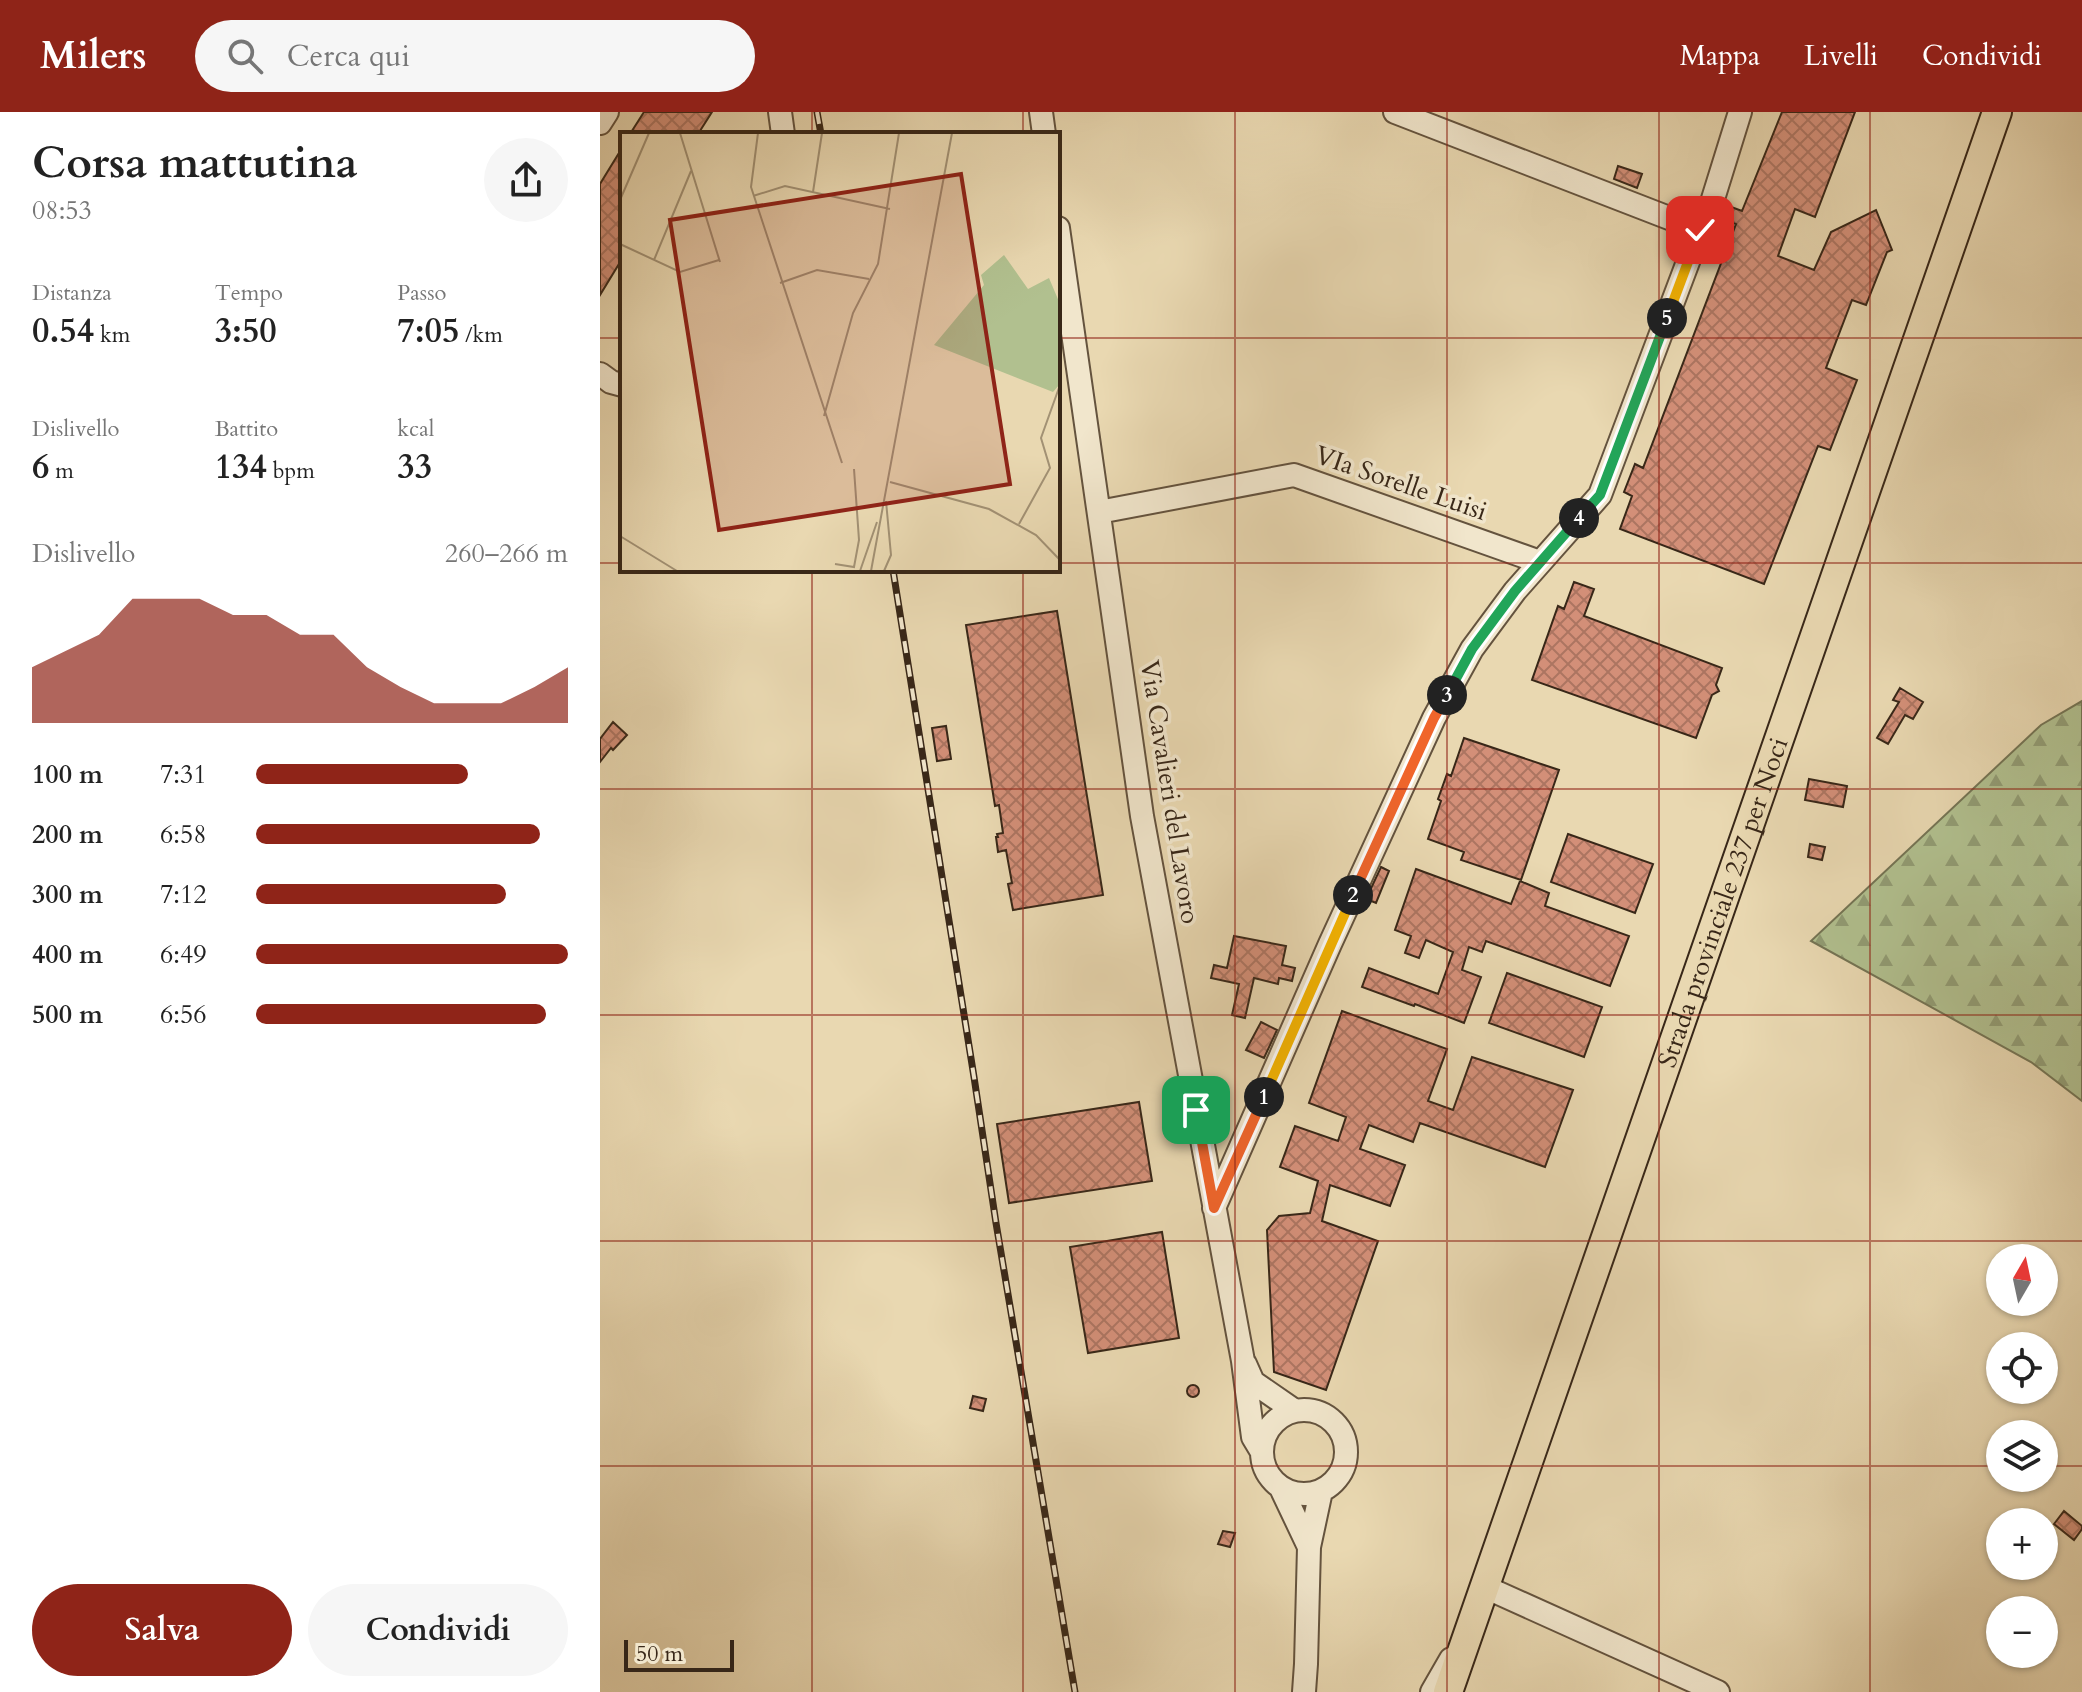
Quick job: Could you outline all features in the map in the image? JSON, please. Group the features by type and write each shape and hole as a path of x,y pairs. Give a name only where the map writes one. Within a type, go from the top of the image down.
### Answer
{"main road":[{"name":"Strada provinciale 237 per Noci","path":"1447,1688 1485,1587 1997,112"}],"street":[{"path":"600,123 607,112"},
{"path":"780,112 783,132"},
{"path":"1041,112 1044,132"},
{"path":"1395,112 1700,230"},
{"path":"1214,1208 1434,718 1472,649 1515,591 1600,495 1708,215 1740,112"},
{"name":"Via Cavalieri del Lavoro","path":"1060,242 1142,816 1243,1361 1253,1437 1262,1452 1264,1465 1281,1488 1309,1547"},
{"path":"600,374 620,384"},
{"name":"VIa Sorelle Luisi","path":"1099,512 1294,475 1540,562"},
{"name":"Via Cavalieri del Lavoro","path":"1243,1361 1253,1382 1295,1411 1309,1410 1323,1414 1342,1433 1346,1460 1333,1484 1321,1491"},
{"path":"1262,1452 1264,1438 1271,1425 1295,1411"},
{"path":"1281,1488 1294,1494 1307,1495 1321,1491 1309,1547 1304,1692"},
{"path":"1485,1587 1718,1692"}],"green space":[{"path":"2082,701 2082,1101 2031,1062 1811,941 2041,725"}],"building":[{"path":"644,112 712,112 699,132 631,132"},
{"path":"1782,112 1855,112 1815,217 1795,209 1778,256 1814,270 1831,232 1876,210 1892,250 1887,252 1866,305 1852,300 1826,368 1857,380 1830,450 1818,446 1764,584 1620,529 1632,496 1624,492 1635,464 1643,468 1736,224 1721,219 1726,205 1742,211"},
{"path":"620,151 620,262 600,295 600,184"},
{"path":"1618,166 1642,174 1637,188 1614,179"},
{"path":"1574,582 1594,589 1584,616 1722,668 1716,685 1719,691 1712,695 1696,738 1532,680 1558,606 1564,609"},
{"path":"1057,611 1103,895 1013,910 1006,850 998,852 996,837 1003,833 999,805 995,806 966,625"},
{"path":"1900,688 1923,702 1913,719 1905,715 1888,744 1877,738 1899,702 1893,700"},
{"path":"613,722 627,735 600,762 600,739"},
{"path":"946,726 951,759 937,761 932,728"},
{"path":"1464,738 1559,770 1521,880 1461,860 1464,852 1428,839 1441,801 1438,799 1447,774 1451,776"},
{"path":"1809,779 1847,786 1843,807 1805,800"},
{"path":"1568,834 1653,864 1635,913 1551,882"},
{"path":"1810,844 1825,847 1822,860 1808,857"},
{"path":"1381,867 1389,871 1376,903 1366,899"},
{"path":"1416,869 1511,904 1520,881 1549,893 1545,906 1629,936 1610,986 1486,941 1482,952 1469,947 1462,970 1481,977 1464,1023 1362,987 1369,968 1438,994 1453,952 1426,940 1419,958 1405,953 1411,936 1395,930"},
{"path":"1234,936 1286,946 1282,965 1295,968 1292,981 1279,978 1278,984 1254,978 1245,1018 1232,1015 1239,984 1211,978 1214,965 1227,968"},
{"path":"1507,973 1602,1007 1584,1057 1489,1023"},
{"path":"1342,1011 1447,1049 1428,1101 1453,1110 1472,1057 1573,1090 1545,1167 1420,1123 1413,1142 1369,1125 1360,1149 1405,1165 1390,1206 1330,1185 1322,1221 1378,1241 1326,1390 1274,1372 1267,1230 1279,1216 1310,1213 1318,1181 1280,1167 1295,1126 1338,1141 1346,1117 1309,1103"},
{"path":"1261,1022 1277,1030 1264,1058 1246,1050"},
{"path":"1139,1102 1152,1181 1009,1203 997,1124"},
{"path":"1162,1232 1179,1338 1088,1353 1070,1247"},
{"path":"1193,1385 1199,1391 1193,1397 1187,1391"},
{"path":"973,1396 986,1399 983,1411 970,1408"},
{"path":"2064,1511 2082,1526 2074,1540 2058,1527 2058,1519"},
{"path":"1223,1531 1235,1533 1230,1547 1218,1544"}],"railway":[{"path":"817,112 821,132"},
{"path":"893,572 996,1223 1075,1692"}],"route":[{"path":"1196,1110 1214,1208 1434,718 1472,649 1515,591 1600,495 1700,230"}]}
